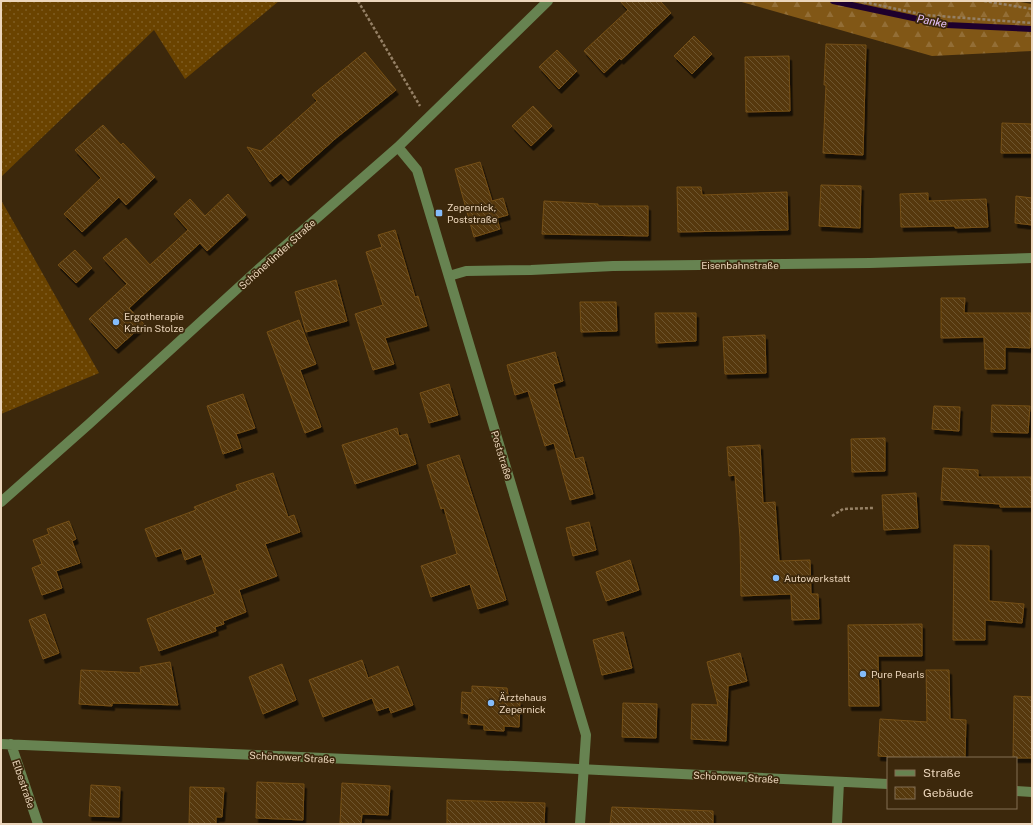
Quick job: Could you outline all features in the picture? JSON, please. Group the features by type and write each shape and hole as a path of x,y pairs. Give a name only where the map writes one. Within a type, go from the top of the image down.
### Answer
{"street":[{"name":"Schönerlinder Straße","path":"1,502 261,267 398,147 548,1"},
{"name":"Poststraße","path":"398,147 417,170 449,276 586,735 584,770"},
{"name":"Eisenbahnstraße","path":"449,276 466,271 531,270 613,266 870,263 1032,258"},
{"name":"Schönower Straße","path":"6,744 887,784"},
{"name":"Elbestraße","path":"6,744 38,824"},
{"path":"580,824 584,770"},
{"path":"837,824 839,782"},
{"path":"1017,791 1032,792"}],"path":[{"path":"358,1 420,106"},
{"path":"859,1 926,15 1032,23"},
{"path":"984,1 1032,9"},
{"path":"832,516 843,509 873,508"}],"shaded area":[{"path":"1,1 279,1 185,79 154,30 1,177"},
{"path":"1,200 99,373 1,414"}],"green space":[{"path":"738,1 1014,1 1032,4 1032,51 932,56"}],"building":[{"path":"620,1 660,1 671,13 621,60 620,58 604,73 584,51 628,10"},
{"path":"694,36 712,54 692,74 674,56"},
{"path":"826,44 866,45 863,155 823,153"},
{"path":"557,50 577,71 559,89 539,67"},
{"path":"365,52 396,90 335,139 288,181 281,173 270,182 247,147 261,151 317,101 312,95"},
{"path":"789,56 790,111 746,112 745,57"},
{"path":"533,106 552,126 531,146 512,126"},
{"path":"1002,123 1032,124 1032,153 1001,153"},
{"path":"103,125 121,145 123,143 155,177 126,205 119,197 82,232 64,214 101,178 75,150"},
{"path":"480,162 492,201 503,198 508,215 497,218 500,229 474,237 455,169"},
{"path":"821,185 861,186 860,228 819,226"},
{"path":"677,187 701,187 702,195 787,192 788,230 678,232"},
{"path":"928,193 928,201 986,199 988,227 901,227 900,194"},
{"path":"228,194 246,215 207,251 200,243 129,308 144,324 116,349 89,319 127,284 103,258 126,238 150,265 188,230 174,214 190,199 205,216"},
{"path":"1016,196 1032,198 1032,225 1015,223"},
{"path":"544,201 598,204 598,206 648,206 648,236 542,234"},
{"path":"395,230 415,297 418,296 427,326 385,338 394,364 373,370 355,314 383,305 366,252 382,247 378,235"},
{"path":"75,250 92,268 76,283 58,265"},
{"path":"336,280 347,321 306,332 295,292"},
{"path":"941,298 965,298 964,313 1031,313 1030,348 1005,347 1005,369 985,369 984,337 941,338"},
{"path":"580,302 616,302 617,331 581,332"},
{"path":"655,313 696,313 696,341 656,343"},
{"path":"299,320 316,364 300,370 321,427 305,433 267,332"},
{"path":"765,335 766,373 725,374 723,337"},
{"path":"555,352 563,381 553,384 575,459 583,457 593,494 570,500 554,443 545,446 528,391 515,395 507,365"},
{"path":"449,384 458,415 429,423 420,393"},
{"path":"243,394 255,428 236,434 241,448 223,454 207,406"},
{"path":"992,405 1030,406 1028,433 991,432"},
{"path":"934,406 960,407 959,431 932,429"},
{"path":"397,428 399,436 407,434 416,464 355,484 342,445"},
{"path":"885,438 885,471 852,472 851,439"},
{"path":"760,445 763,503 775,502 779,561 810,560 811,594 818,594 819,619 792,620 791,594 741,596 740,537 735,475 729,476 727,447"},
{"path":"459,455 506,600 478,609 470,584 431,597 421,566 457,554 444,508 441,509 427,465"},
{"path":"943,468 978,470 978,477 1031,477 1032,507 1000,507 1000,504 941,500"},
{"path":"273,473 288,517 294,515 300,532 265,544 277,576 239,590 246,612 223,621 224,624 215,627 216,631 159,651 147,619 215,594 201,554 185,560 181,548 156,557 145,529 196,510 194,507 238,490 236,485"},
{"path":"916,493 918,528 884,530 882,495"},
{"path":"69,521 76,539 72,541 80,563 56,571 62,588 42,595 32,568 42,564 33,540 49,534 47,529"},
{"path":"589,522 596,550 573,556 566,528"},
{"path":"954,545 989,546 989,601 1024,604 1022,623 985,620 985,640 953,640"},
{"path":"630,560 639,590 606,601 596,572"},
{"path":"45,614 59,653 43,659 29,620"},
{"path":"922,624 922,656 878,656 879,706 849,706 848,625"},
{"path":"623,632 632,668 602,675 593,640"},
{"path":"740,653 747,681 728,686 726,741 691,739 692,704 718,705 707,662"},
{"path":"362,660 368,678 398,666 413,705 391,713 389,707 377,711 372,698 323,717 309,680"},
{"path":"170,662 178,705 112,703 112,706 79,704 81,670 141,673 140,667"},
{"path":"282,664 296,700 263,714 249,677"},
{"path":"926,670 949,670 950,719 966,720 965,757 878,756 880,719 927,722"},
{"name":"Ärztehaus Zepernick","path":"472,686 507,688 509,701 520,701 519,727 504,726 504,731 484,730 484,725 468,724 469,714 461,713 462,692 472,693"},
{"path":"1014,696 1032,697 1032,758 1013,757"},
{"path":"623,703 657,704 656,738 622,737"},
{"path":"257,782 304,784 303,820 256,818"},
{"path":"342,783 390,786 388,815 362,814 361,824 340,823"},
{"path":"91,785 120,787 119,817 89,816"},
{"path":"190,787 224,788 222,817 216,817 216,824 189,824"},
{"path":"447,800 545,803 544,824 447,824"},
{"path":"612,807 713,811 713,824 610,824"}],"waterway":[{"name":"Panke","path":"833,1 946,25 1032,29"}],"place":[{"name":"Zepernick, Poststraße","path":"439,213"},
{"name":"Ergotherapie Katrin Stolze","path":"116,322"},
{"name":"Autowerkstatt","path":"776,578"},
{"name":"Pure Pearls","path":"863,674"},
{"name":"Ärztehaus Zepernick","path":"491,703"}]}
